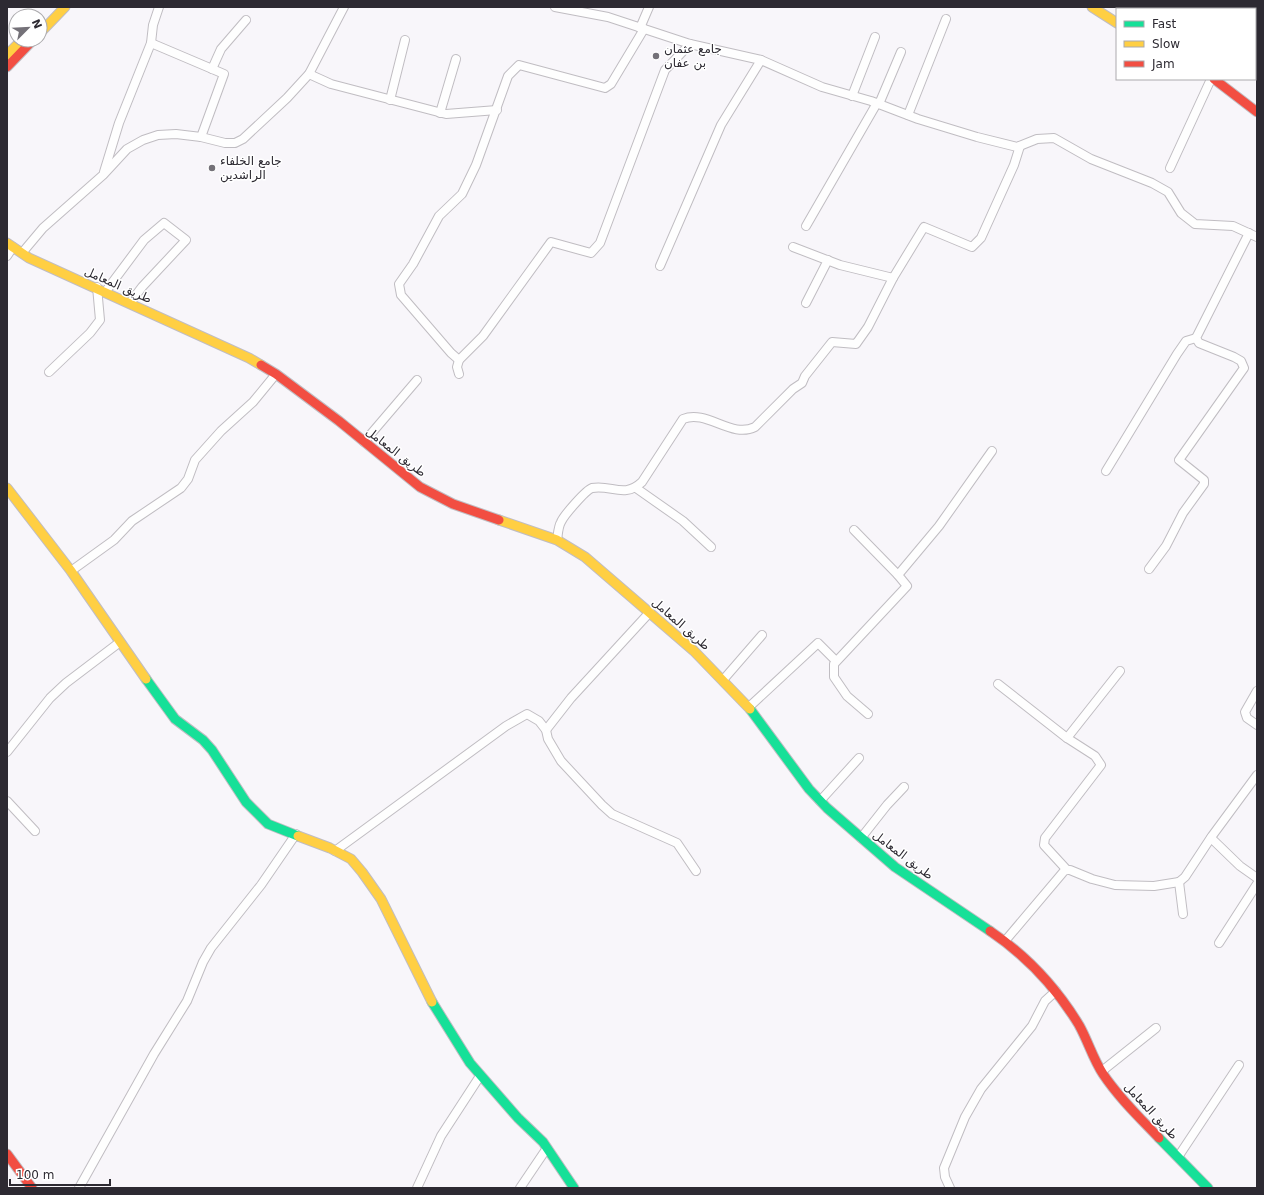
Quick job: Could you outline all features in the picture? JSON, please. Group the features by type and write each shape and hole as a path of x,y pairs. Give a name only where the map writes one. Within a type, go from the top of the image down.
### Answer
{"main road":[{"path":"48,24 64,7"},
{"path":"1092,7 1116,21"},
{"path":"7,67 25,48"},
{"path":"1213,80 1257,112"},
{"name":"طريق المعامل","path":"10,245 22,253 249,358 276,374 420,487 467,509 557,540 586,557 694,651 723,680 749,707 809,789 860,838 895,867 1005,941 1030,962 1056,990 1079,1026 1102,1071 1125,1103 1208,1188"},
{"path":"7,488 71,571 175,719 203,740 212,750 246,802 268,824 296,834 351,859 381,899 408,956 433,1003 470,1063 480,1076 547,1148 574,1188"},
{"path":"7,1154 32,1188"}],"street":[{"path":"103,175 119,123 151,43 153,25 159,7"},
{"path":"22,253 43,228 103,175 127,150 143,140 158,135 176,134 201,137 225,143 235,143 243,139 288,98 309,74 344,7"},
{"path":"555,7 608,17 690,44 761,60 822,87 977,137 1017,147 1045,137 1054,138 1091,159 1152,183 1168,192 1181,213 1195,224 1233,226 1253,235 1196,338 1186,341 1177,354 1106,471"},
{"path":"459,360 451,353 401,295 399,284 413,264 439,216 462,194 476,165 508,76 519,65 605,88 611,84 642,28 649,7"},
{"path":"212,69 221,49 246,20"},
{"path":"908,115 946,20"},
{"path":"852,96 875,37"},
{"path":"390,100 405,40"},
{"path":"151,43 224,74 201,137"},
{"path":"459,374 457,367 459,360 483,336 551,242 591,253 600,243 666,70 690,44"},
{"path":"806,226 878,104 901,52"},
{"path":"440,113 456,60"},
{"path":"660,266 721,125 761,60"},
{"path":"309,74 331,84 440,113 446,114 497,110"},
{"path":"1170,168 1212,80"},
{"path":"557,540 561,522 587,490 596,488 629,491 636,488 642,482 683,419 689,417 699,417 738,430 748,431 762,422 793,388 802,383 805,376 832,342 856,344 868,327 893,278 924,228 972,247 981,238 1014,165 1020,146"},
{"path":"106,292 144,240 164,223 186,240 130,302"},
{"path":"7,256 10,245"},
{"path":"793,247 828,260 893,278"},
{"path":"806,303 828,260"},
{"path":"49,372 90,333 100,320 97,288"},
{"path":"1149,569 1166,546 1183,513 1204,484 1204,480 1180,460 1244,368 1241,361 1199,343 1196,338"},
{"path":"71,571 114,540 132,521 181,488 188,479 194,460 221,431 253,402 276,374"},
{"path":"364,442 417,380"},
{"path":"898,575 939,526 992,451"},
{"path":"636,488 683,521 711,547"},
{"path":"854,530 907,586 834,664 834,677 847,696 868,714"},
{"path":"546,730 571,698 650,612"},
{"path":"723,680 762,635"},
{"path":"7,752 50,698 66,683 120,642"},
{"path":"749,707 818,643 836,661"},
{"path":"1067,738 1120,671"},
{"path":"998,684 1067,738 1095,756 1101,765 1045,838 1044,846 1067,870 1092,879 1115,885 1154,886 1179,882 1185,877 1211,838 1257,775"},
{"path":"1257,691 1245,712 1247,718 1257,726"},
{"path":"336,851 506,726 527,714 539,721 546,730 548,739 561,761 612,814 677,843 696,871"},
{"path":"820,801 859,758"},
{"path":"860,838 887,804 904,787"},
{"path":"7,801 35,831"},
{"path":"79,1188 150,1061 187,1001 203,962 212,948 261,885 296,834"},
{"path":"1211,838 1240,866 1257,878"},
{"path":"1005,941 1062,873 1067,870"},
{"path":"1179,882 1183,914"},
{"path":"1219,943 1257,884"},
{"path":"950,1188 945,1177 944,1168 964,1118 981,1089 1032,1026 1045,1001 1056,990"},
{"path":"1102,1071 1156,1028"},
{"path":"1178,1157 1239,1065"},
{"path":"417,1188 436,1146 459,1105 480,1076"},
{"path":"520,1188 547,1148"}],"traffic: fast":[{"path":"146,679 175,719 203,740 212,750 246,802 268,824 298,836"},
{"path":"750,709 809,789 827,808 895,867 990,931"},
{"path":"432,1002 470,1063 518,1118 543,1142 574,1188"},
{"path":"1159,1138 1208,1188"}],"traffic: slow":[{"path":"48,25 65,7"},
{"path":"1092,7 1116,22"},
{"path":"7,55 14,48"},
{"path":"7,243 29,258 249,358 261,365"},
{"path":"7,488 71,571 146,679"},
{"path":"499,520 557,540 585,557 694,651 750,709"},
{"path":"298,836 330,848 351,859 362,872 381,899 432,1002"}],"traffic: jam":[{"path":"7,67 25,48"},
{"path":"1215,80 1257,112"},
{"path":"261,365 276,374 339,421 420,487 453,504 499,520"},
{"path":"990,931 1016,951 1040,973 1061,998 1079,1025 1096,1062 1109,1083 1130,1108 1159,1138"},
{"path":"7,1154 32,1188"}],"place":[{"name":"جامع عثمان بن عفان","path":"656,56"},
{"name":"جامع الخلفاء الراشدين","path":"212,168"}]}
